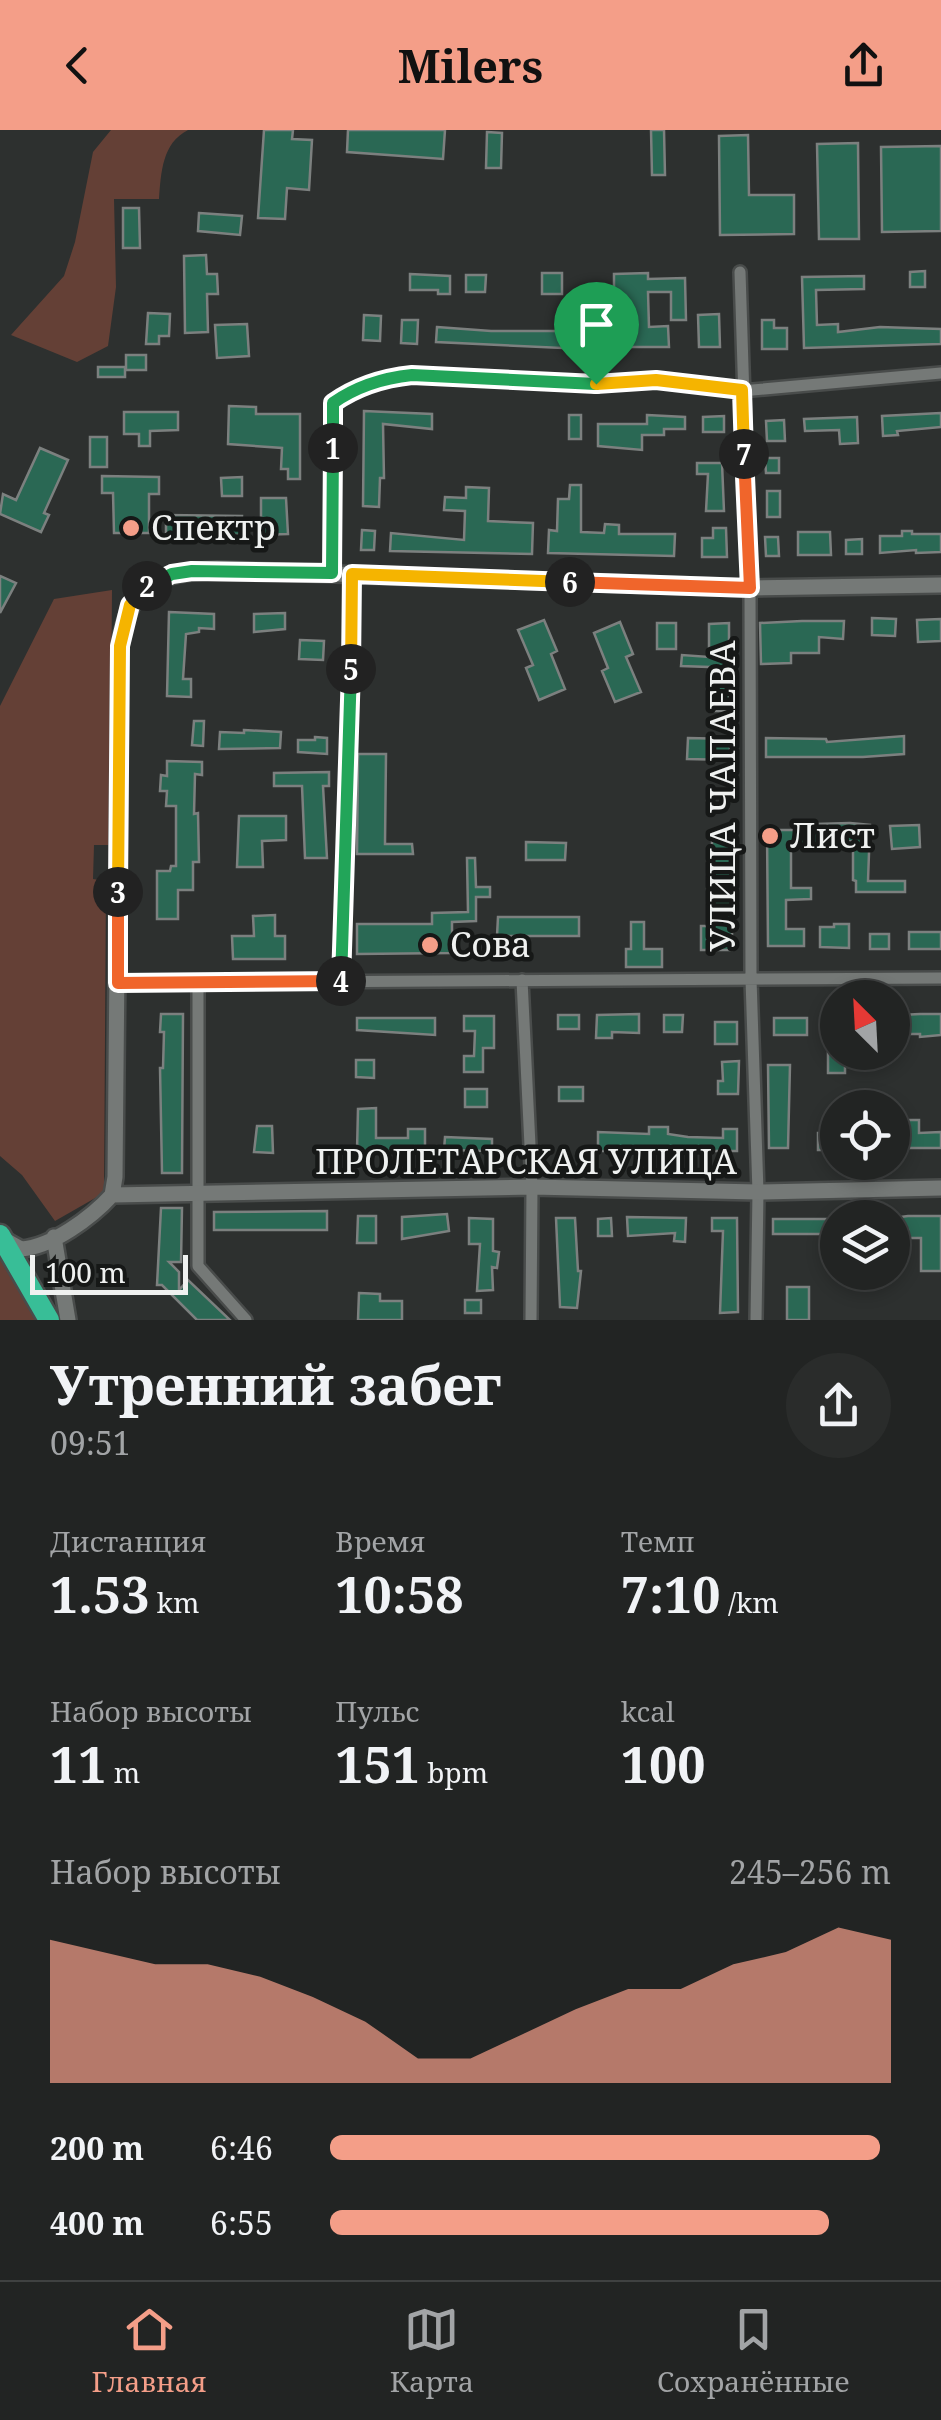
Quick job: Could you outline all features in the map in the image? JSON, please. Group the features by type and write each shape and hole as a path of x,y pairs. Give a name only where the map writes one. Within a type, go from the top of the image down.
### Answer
{"highway":[{"path":"0,1236 48,1320"}],"main road":[{"path":"0,1236 22,1250 54,1237 90,1215 112,1195 120,646 130,605 160,578 217,570 750,588 941,586"},
{"name":"ПРОЛЕТАРСКАЯ УЛИЦА","path":"112,1195 532,1187 758,1192 941,1188"},
{"path":"54,1237 68,1320"}],"street":[{"name":"УЛИЦА ЧАПАЕВА","path":"740,272 750,588 751,979 758,1192 756,1320"},
{"path":"332,573 333,403 364,386 412,375 596,384 656,380 742,390 941,373"},
{"path":"343,981 352,574"},
{"path":"118,983 941,978"},
{"path":"522,980 532,1187 531,1320"},
{"path":"198,982 198,1266 246,1320"}],"shaded area":[{"path":"111,130 188,130 168,151 159,199 114,199 116,287 108,346 77,362 11,335 64,276 93,152"},
{"path":"112,590 110,845 94,845 93,879 106,881 104,1193 55,1221 22,1175 0,1156 0,706 54,599"},
{"path":"0,1246 44,1320 0,1320"}],"building":[{"path":"264,130 293,130 292,139 312,140 309,190 287,188 285,219 258,218"},
{"path":"348,130 445,130 443,159 347,152"},
{"path":"651,130 664,130 665,175 652,175"},
{"path":"487,132 502,133 501,168 486,168"},
{"path":"748,135 749,195 794,195 794,234 720,235 719,136"},
{"path":"858,143 859,239 819,239 817,144"},
{"path":"941,146 941,231 882,232 881,147"},
{"path":"123,208 139,208 140,248 123,248"},
{"path":"199,213 242,216 240,235 198,231"},
{"path":"206,255 207,274 217,274 218,294 207,294 208,332 185,333 184,256"},
{"path":"925,271 925,287 910,287 910,272"},
{"path":"542,273 562,273 562,294 542,294"},
{"path":"648,273 648,279 685,278 686,320 671,320 671,292 648,292 649,327 668,326 669,347 620,347 623,298 614,298 614,274"},
{"path":"410,274 450,276 450,294 410,290"},
{"path":"466,275 486,275 485,292 466,292"},
{"path":"864,276 864,289 816,290 817,325 838,324 838,332 880,327 941,329 941,344 804,348 802,277"},
{"path":"148,313 170,314 169,336 159,336 159,344 146,344"},
{"path":"719,314 720,347 699,347 698,315"},
{"path":"364,315 381,316 380,341 363,340"},
{"path":"581,318 602,319 601,348 580,348"},
{"path":"402,320 418,320 417,344 401,343"},
{"path":"762,320 774,320 774,328 787,328 787,349 762,349"},
{"path":"247,324 249,356 217,358 215,325"},
{"path":"437,327 562,331 562,348 436,342"},
{"path":"126,355 146,355 146,370 126,370"},
{"path":"98,367 125,367 125,377 98,377"},
{"path":"229,406 256,407 256,414 300,414 300,479 288,479 288,469 281,469 282,448 228,444"},
{"path":"364,411 432,414 432,429 383,424 384,478 380,478 379,507 363,506"},
{"path":"124,412 178,412 178,430 150,431 150,446 139,446 139,434 124,434"},
{"path":"941,413 941,427 883,436 882,416"},
{"path":"569,415 581,415 581,439 569,439"},
{"path":"647,415 685,417 685,429 664,429 664,435 642,435 642,450 598,446 598,424 647,424"},
{"path":"724,416 724,432 703,432 703,417"},
{"path":"857,417 858,443 840,444 839,430 805,431 804,419"},
{"path":"784,420 785,441 767,441 766,421"},
{"path":"90,437 107,437 107,467 90,467"},
{"path":"40,448 68,460 44,513 49,515 41,532 0,514 3,494 16,500"},
{"path":"765,458 779,458 779,473 766,473"},
{"path":"697,463 722,463 724,511 706,511 708,474 697,474"},
{"path":"102,476 159,477 159,494 149,494 149,533 114,533 113,493 102,493"},
{"path":"242,477 242,496 222,496 221,478"},
{"path":"570,485 581,485 581,532 604,533 605,524 619,525 619,534 675,534 674,556 548,553 549,530 557,531 558,499 569,499"},
{"path":"466,487 489,488 488,521 533,523 532,554 390,551 391,533 464,540 465,511 444,510 445,497 466,498"},
{"path":"767,491 780,491 780,517 767,517"},
{"path":"261,498 286,498 288,534 257,535 257,526 261,526"},
{"path":"166,515 242,516 241,535 166,534"},
{"path":"713,528 726,528 727,557 702,557 702,538 713,538"},
{"path":"362,530 375,531 374,550 361,550"},
{"path":"902,531 941,534 941,552 880,553 880,536 902,536"},
{"path":"798,532 830,532 831,555 798,555"},
{"path":"765,537 778,537 779,556 766,556"},
{"path":"862,539 862,554 846,554 846,540"},
{"path":"0,576 16,583 0,613"},
{"path":"169,612 214,614 214,629 199,628 199,632 186,634 183,679 191,679 191,697 167,696"},
{"path":"285,613 285,629 254,632 254,614"},
{"path":"872,618 896,619 895,636 872,635"},
{"path":"941,619 941,641 918,642 917,620"},
{"path":"544,620 557,651 551,654 565,689 539,700 526,668 533,665 518,630"},
{"path":"844,621 843,639 819,637 819,653 791,653 791,663 761,664 760,623"},
{"path":"620,622 633,654 626,657 641,692 615,702 602,671 608,668 594,633"},
{"path":"657,623 676,623 676,649 657,649"},
{"path":"729,623 729,711 709,711 709,667 681,666 682,655 709,657 709,624"},
{"path":"300,640 324,641 323,660 299,659"},
{"path":"194,721 204,721 203,746 192,745"},
{"path":"220,732 281,732 280,748 219,749"},
{"path":"904,736 904,754 766,757 766,738 827,742"},
{"path":"327,738 327,754 298,752 298,740"},
{"path":"688,738 730,739 730,760 687,759"},
{"path":"358,754 386,754 385,844 412,844 413,854 357,854"},
{"path":"167,761 202,762 202,775 195,774 199,862 193,862 193,890 178,890 178,919 157,919 157,871 170,871 171,866 176,866 176,806 166,806 167,791 160,791 161,775 167,776"},
{"path":"329,772 329,786 323,786 327,858 305,858 302,786 274,786 274,773"},
{"path":"239,816 286,816 286,840 262,841 263,867 237,867"},
{"path":"817,824 870,825 868,881 905,881 905,892 856,892 853,841 791,846 791,888 811,888 811,899 786,900 786,929 804,929 804,946 768,946 767,830 817,830"},
{"path":"919,825 920,847 892,849 890,826"},
{"path":"732,838 732,950 701,950 701,926 709,926 712,913 712,839"},
{"path":"526,842 566,843 565,860 526,860"},
{"path":"467,858 475,858 476,887 490,887 490,897 476,897 476,921 452,922 452,953 357,954 357,924 432,924 432,913 468,912"},
{"path":"275,915 275,936 285,936 285,959 233,959 232,936 254,936 253,916"},
{"path":"498,917 579,917 579,936 497,936"},
{"path":"631,922 644,922 644,949 662,949 662,967 626,967"},
{"path":"849,924 849,948 820,947 820,927"},
{"path":"909,932 941,932 941,949 909,949"},
{"path":"870,934 889,934 889,949 870,949"},
{"path":"161,1014 183,1014 182,1173 162,1173"},
{"path":"639,1014 639,1033 612,1032 612,1038 596,1038 597,1015"},
{"path":"941,1014 941,1035 910,1034 910,1015"},
{"path":"558,1015 579,1015 579,1029 558,1029"},
{"path":"664,1015 683,1015 682,1032 664,1032"},
{"path":"464,1016 494,1016 494,1048 483,1048 483,1072 464,1072 464,1056 474,1056 475,1031 464,1031"},
{"path":"357,1018 435,1018 435,1035 357,1030"},
{"path":"774,1018 807,1018 807,1035 774,1035"},
{"path":"715,1022 737,1022 737,1044 715,1044"},
{"path":"356,1060 374,1060 374,1078 356,1077"},
{"path":"739,1061 738,1094 718,1094 718,1081 723,1081 722,1062"},
{"path":"768,1065 790,1065 788,1148 769,1148"},
{"path":"559,1087 583,1087 583,1101 559,1101"},
{"path":"465,1089 487,1089 487,1107 465,1107"},
{"path":"376,1108 376,1138 408,1138 408,1129 425,1129 425,1152 357,1151 358,1109"},
{"path":"910,1120 919,1120 919,1133 941,1132 941,1148 910,1148"},
{"path":"257,1126 272,1126 273,1153 254,1152"},
{"path":"649,1127 668,1127 668,1134 688,1137 723,1138 723,1129 737,1129 737,1151 598,1151 598,1132 649,1134"},
{"path":"445,1137 492,1139 492,1151 444,1150"},
{"path":"161,1208 182,1208 181,1262 169,1262 179,1272 179,1290 188,1280 230,1320 197,1320 162,1285 157,1285"},
{"path":"327,1211 327,1230 214,1230 214,1212"},
{"path":"447,1214 449,1231 402,1239 402,1217"},
{"path":"358,1216 376,1216 376,1243 357,1243"},
{"path":"910,1216 941,1216 941,1271 921,1271 921,1238 910,1238"},
{"path":"627,1217 686,1218 685,1242 674,1241 675,1233 628,1236"},
{"path":"469,1218 493,1219 493,1251 499,1252 497,1268 492,1267 493,1290 477,1291 480,1244 469,1244"},
{"path":"556,1218 575,1218 581,1271 577,1308 560,1307"},
{"path":"611,1218 612,1236 598,1236 598,1219"},
{"path":"712,1218 737,1218 738,1312 720,1313 723,1231 712,1231"},
{"path":"773,1219 820,1219 820,1234 773,1234"},
{"path":"787,1287 809,1287 809,1320 787,1320"},
{"path":"359,1293 380,1294 380,1301 402,1301 402,1320 358,1320"},
{"path":"465,1300 481,1300 481,1313 465,1313"}],"place":[{"name":"Спектр","path":"131,528"},
{"name":"Лист","path":"770,836"},
{"name":"Сова","path":"430,945"}],"route":[{"path":"412,375 596,384 656,380 742,390 750,588 352,574 343,981 118,983 120,646 124,621 140,592 160,578 192,571 332,573 333,403 346,394 394,377 412,375"}]}
